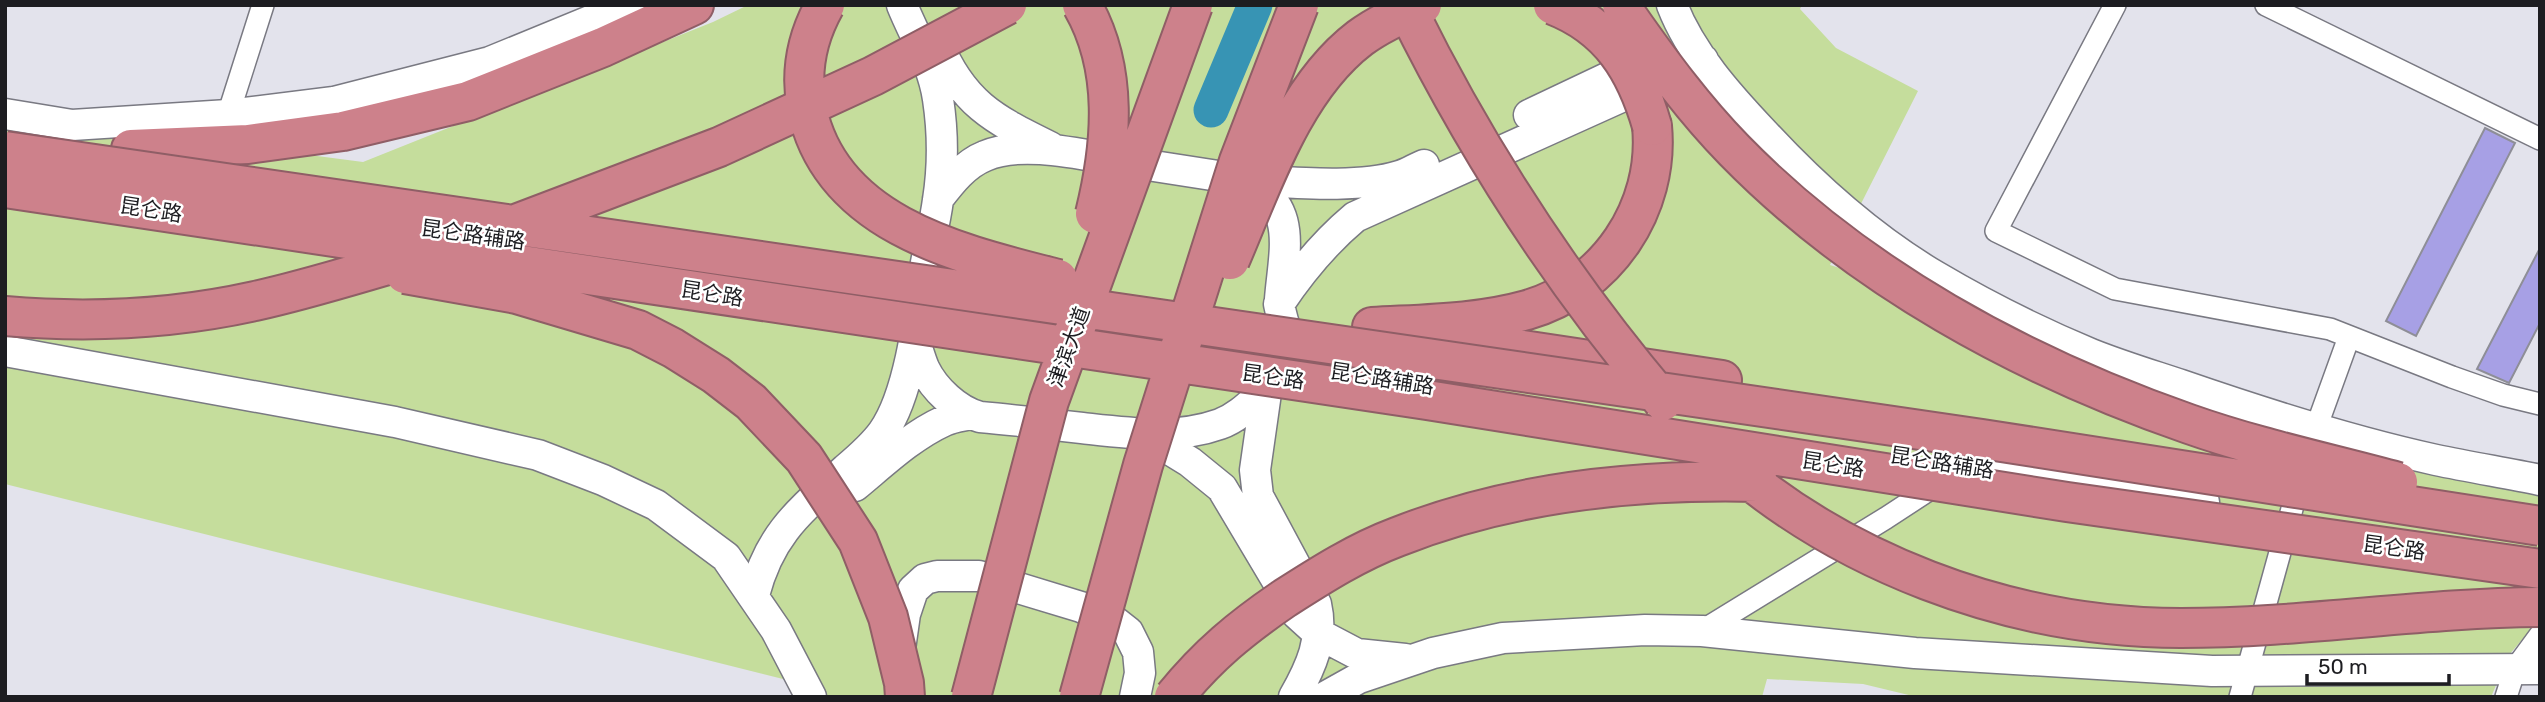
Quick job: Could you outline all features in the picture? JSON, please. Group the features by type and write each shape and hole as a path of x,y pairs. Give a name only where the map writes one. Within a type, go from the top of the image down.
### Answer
{"highway":[{"path":"131,149 248,144 343,131 468,102 603,47 694,5"},
{"path":"825,5 811,35 806,55 804,94 815,138 838,174 869,206 891,221 939,245 970,257 1058,279"},
{"path":"5,316 86,319 161,315 253,301 350,277 462,244 719,147 873,76 1007,5"},
{"path":"1049,401 1105,172 1109,129 1108,86 1104,61 1082,5"},
{"name":"津滨大道","path":"971,697 1049,401 1193,5"},
{"path":"1079,697 1145,450 1239,161 1299,5"},
{"path":"1405,5 1436,68 1500,180 1556,265 1616,346 1663,401 1723,459 1798,516 1835,537 1904,570 1983,599 2030,611 2127,626 2246,627 2540,607"},
{"path":"1145,450 1271,164 1294,118 1340,56 1388,20 1422,5"},
{"path":"1372,327 1465,322 1527,310 1559,297 1588,278 1611,256 1633,225 1646,194 1654,163 1653,126 1644,98 1624,60 1598,30 1553,5"},
{"path":"1622,5 1628,18 1687,97 1744,159 1782,195 1875,269 1935,306 2041,364 2189,424 2403,483"},
{"path":"5,132 970,270 1058,279 1946,411 2540,507"},
{"name":"昆仑路","path":"5,151 1982,439 2540,526"},
{"name":"昆仑路","path":"5,188 1427,400 2067,502 2540,569"},
{"path":"5,212 347,264 517,294 638,330 673,348 716,375 751,402 804,458 858,541 888,617 905,697"},
{"path":"1174,697 1208,658 1240,629 1321,574 1396,537 1476,511 1619,486 1701,481 1910,487 2067,502"}],"main road":[{"path":"754,595 767,555 783,529 884,431 901,393 915,340 938,199 941,155 938,99 930,67 902,5"},
{"path":"922,5 946,65 962,89 982,109 1007,126 1060,151"},
{"path":"1672,5 1697,50 1734,101 1804,176 1868,229 1933,275 2009,316 2091,354 2314,429 2435,460 2540,480"},
{"path":"5,114 72,125 228,115 334,102 490,62 613,8"},
{"path":"938,199 968,166 985,155 1005,150 1060,151 1244,180 1333,183 1399,176 1697,50"},
{"path":"1697,50 1355,217 1332,236 1307,264 1279,304 1283,323 1293,342 1317,358 2292,508 2540,537"},
{"name":"昆仑路辅路","path":"5,162 417,227 877,292 887,293 912,279 927,258"},
{"name":"昆仑路辅路","path":"5,171 414,237 884,302 901,313 934,385 971,414"},
{"path":"1244,180 1269,195 1283,222 1284,250 1279,304 1255,470 1258,496 1316,604 1319,634 1307,674 1294,697"},
{"path":"5,351 395,422 538,455 603,480 656,505 726,557 776,630 811,697"},
{"name":"昆仑路辅路","path":"1145,450 1238,416 1266,388 1293,372 1315,369 1964,466 2292,508 2540,552"},
{"path":"726,557 745,561 767,555 786,544 904,445 946,420 971,414 1191,462 1222,488 1297,614 1319,634 1357,654 1411,660"},
{"path":"894,697 905,614 913,590 925,579 960,575 979,576 1081,607 1114,621 1128,632 1138,652 1140,673 1135,697"},
{"path":"1325,697 1359,678 1433,653 1503,638 1574,632 1702,631 1915,653 2212,671 2243,683 2520,678"}],"street":[{"path":"228,115 263,5"},
{"path":"2115,5 1996,231 2115,289 2330,329 2477,386 2540,404"},
{"path":"2266,5 2540,139"},
{"path":"2243,683 2314,429 2349,337"},
{"path":"1702,631 1886,518 1964,466"},
{"path":"2520,678 2540,635"}],"green space":[{"path":"748,5 1802,5 1800,9 1836,48 1918,91 1830,265 2540,483 2540,561 2531,629 2509,655 2491,697 1917,697 1863,684 1767,679 1762,697 821,697 815,687 5,484 5,115 363,162 713,22"}],"building":[{"path":"2485,128 2515,143 2416,336 2386,321"},
{"path":"2540,248 2540,323 2509,383 2477,369"}],"waterway":[{"path":"1211,110 1255,5"}]}
